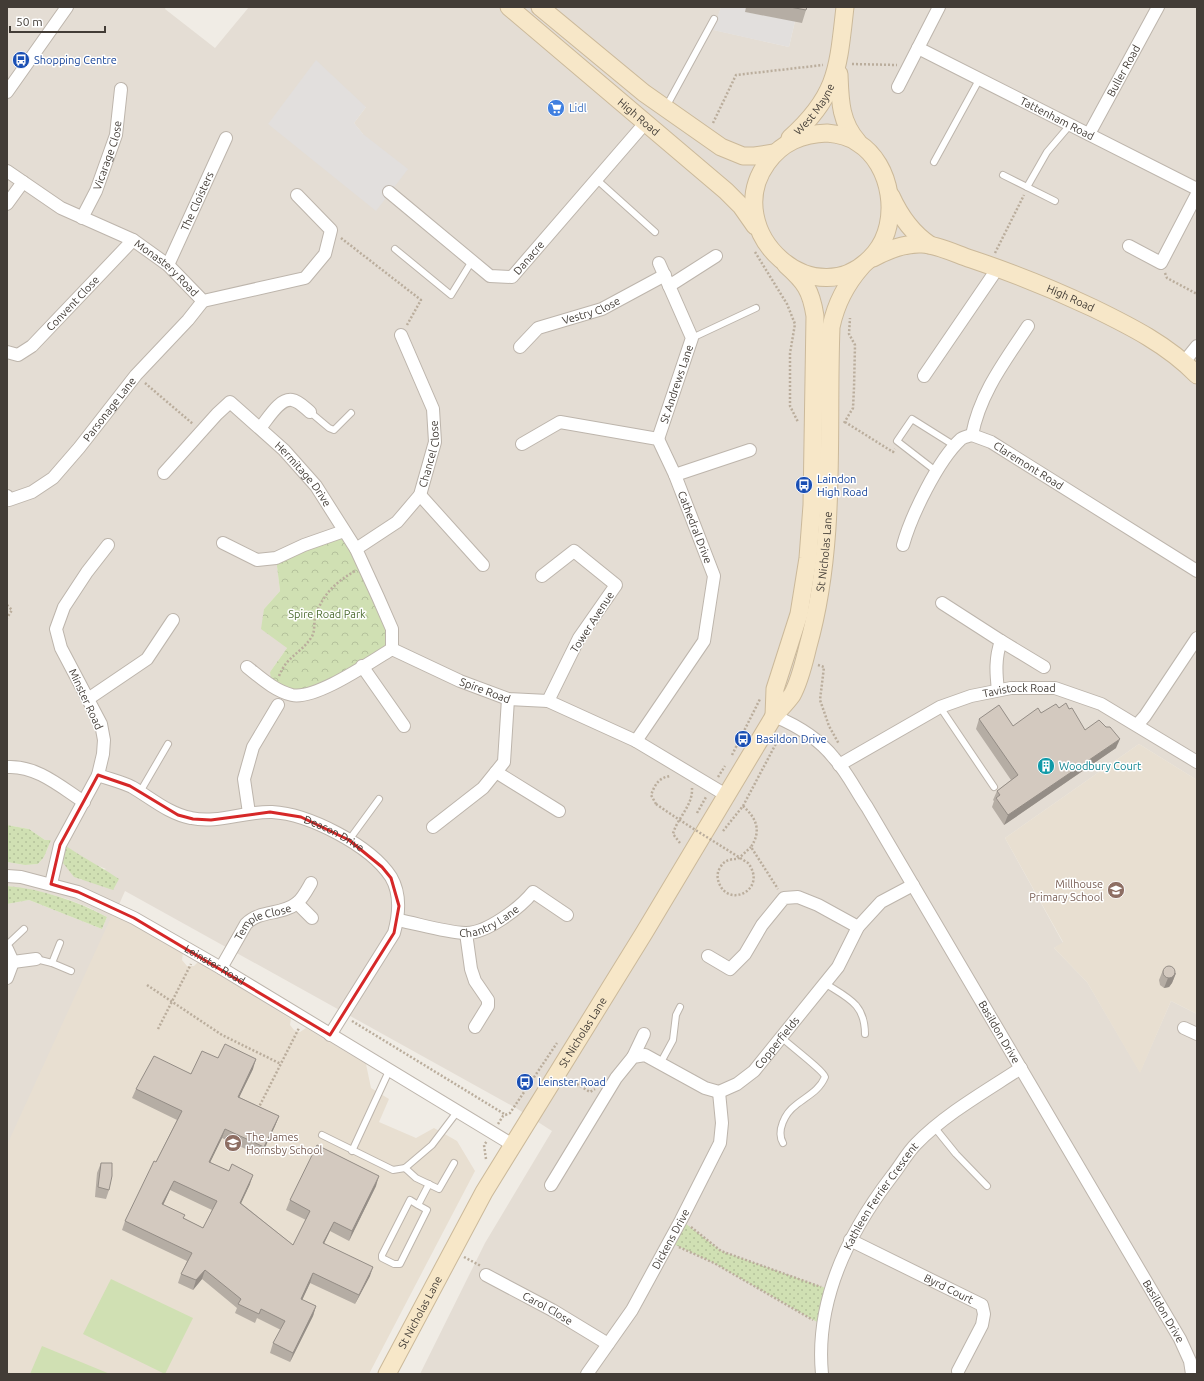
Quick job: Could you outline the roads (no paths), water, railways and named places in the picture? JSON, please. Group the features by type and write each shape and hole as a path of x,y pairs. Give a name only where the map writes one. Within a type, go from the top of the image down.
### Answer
{"main road":[{"name":"High Road","path":"509,7 726,191 741,206 762,234"},
{"name":"High Road","path":"540,7 665,109 721,147 735,154 756,156 777,151"},
{"name":"West Mayne","path":"845,7 839,64 842,115 849,131 859,143"},
{"name":"West Mayne","path":"777,151 798,131 820,106 829,90 839,64"},
{"path":"817,133 838,134 859,143 877,163 888,189 891,204 888,229 884,240 865,263 834,277 818,277 807,275 786,264 771,250 762,234 754,206 754,191 762,169 777,151 791,140 817,133"},
{"name":"High Road","path":"888,189 906,222 914,232 930,245"},
{"name":"High Road","path":"865,263 891,249 923,244 993,266 1062,294 1128,325 1184,362 1197,375"},
{"name":"St Nicholas Lane","path":"387,1374 484,1192 512,1145 644,933 774,716 792,695 816,618 828,532 831,327 837,304 845,288 865,263"},
{"name":"St Nicholas Lane","path":"774,716 775,689 799,614 808,558 812,505 815,316 810,291 786,264"}],"street":[{"path":"7,92 67,7"},
{"path":"898,87 939,7"},
{"name":"Buller Road","path":"1089,134 1158,7"},
{"name":"Tattenham Road","path":"918,48 1197,189"},
{"name":"Vicarage Close","path":"82,218 96,191 116,135 121,89"},
{"name":"Danacre","path":"389,192 490,276 512,277 646,122"},
{"name":"The Cloisters","path":"168,265 226,138"},
{"name":"Monastery Road","path":"7,171 61,208 133,240 168,265 203,301 305,278 325,254 331,230 297,195"},
{"path":"7,204 23,182"},
{"path":"1129,246 1161,263 1197,194"},
{"name":"Convent Close","path":"7,352 18,356 32,346 133,240"},
{"name":"Vestry Close","path":"520,347 538,328 602,309 716,256"},
{"name":"St Andrews Lane","path":"658,439 692,338 659,263"},
{"path":"924,376 993,274 993,266"},
{"name":"Parsonage Lane","path":"8,499 32,492 53,478 79,448 136,375 188,320 203,301"},
{"path":"903,545 907,530 915,512 937,472 944,460 962,438 972,435 975,420 987,389 1028,326"},
{"name":"Chancel Close","path":"356,549 397,522 420,495 435,442 433,409 401,335"},
{"path":"1184,362 1197,346"},
{"path":"260,428 285,400 297,402 310,412"},
{"name":"Hermitage Drive","path":"164,473 230,402 284,450 316,486 356,549 364,566 392,629 392,649"},
{"path":"522,444 560,422 658,439"},
{"name":"Claremont Road","path":"972,435 991,442 1197,571"},
{"name":"Cathedral Drive","path":"636,741 704,641 714,576 675,475 658,439"},
{"path":"675,475 750,450"},
{"path":"420,495 483,565"},
{"path":"223,543 257,560 276,558 304,545 344,531"},
{"name":"Minster Road","path":"50,884 60,845 98,775 103,754 104,740 100,724 61,648 56,629 64,607 86,572 108,545"},
{"name":"Tower Avenue","path":"542,576 574,551 616,585 579,638 548,701"},
{"path":"942,604 1001,642 1044,667"},
{"path":"88,699 147,659 172,620"},
{"path":"1137,725 1197,638"},
{"path":"998,690 996,667 997,652 1001,642"},
{"path":"247,668 275,688 292,695 312,694 392,649"},
{"name":"Spire Road","path":"392,649 460,681 508,699 548,701 636,741 726,795"},
{"path":"362,666 404,726"},
{"name":"Tavistock Road","path":"844,762 940,707 971,696 998,690 1055,688 1101,704 1197,762"},
{"path":"433,826 483,788 504,762 508,699"},
{"path":"249,813 244,779 253,747 278,705"},
{"name":"Basildon Drive","path":"774,716 788,722 811,737 834,758 844,762 913,884 1180,1339 1194,1360 1192,1374"},
{"path":"7,767 17,766 37,773 84,802"},
{"path":"496,772 559,811"},
{"name":"Deacon Drive","path":"98,775 130,786 178,815 193,819 211,820 249,813 270,812 301,817 317,822 349,840 382,866 391,878 396,891 399,906 398,920 387,945 330,1035"},
{"name":"Leinster Road","path":"7,876 20,877 78,892 140,921 197,953 512,1145"},
{"name":"Temple Close","path":"221,968 246,924 251,919 259,914 290,908 297,903 311,883"},
{"name":"Copperfields","path":"719,1092 737,1084 754,1071 826,984 838,967 858,927 881,902 913,884"},
{"name":"Chantry Lane","path":"398,920 466,933 499,921 526,901 533,892 567,915"},
{"path":"708,956 730,969 745,954 762,925 784,898 798,897 818,905 858,927"},
{"path":"297,903 312,918"},
{"path":"466,933 471,969 475,981 488,1000 488,1006 475,1027"},
{"path":"7,949 13,962 7,978"},
{"path":"13,962 36,959"},
{"path":"1184,1028 1197,1034"},
{"path":"551,1186 616,1078 633,1057 644,1034"},
{"path":"633,1057 645,1055 661,1062 705,1088 719,1092"},
{"name":"Kathleen Ferrier Crescent","path":"822,1374 820,1359 824,1326 831,1290 850,1240 884,1187 916,1144 976,1098 1021,1068"},
{"name":"Dickens Drive","path":"592,1372 608,1344 632,1310 720,1144 722,1123 719,1092"},
{"name":"Byrd Court","path":"850,1240 982,1305 984,1314 982,1325 958,1371"},
{"name":"Carol Close","path":"486,1275 564,1317 608,1344"}],"lane":[{"path":"665,109 714,19"},
{"path":"934,162 979,80"},
{"path":"1028,187 1047,152 1070,125"},
{"path":"1003,175 1055,201"},
{"path":"596,179 655,232"},
{"path":"395,249 451,294 472,261"},
{"path":"692,338 756,308"},
{"path":"310,412 329,428 334,430 351,413"},
{"path":"937,472 897,441 912,419 956,446"},
{"path":"940,707 994,787"},
{"path":"140,792 168,744"},
{"path":"349,840 379,799"},
{"path":"7,945 24,929"},
{"path":"52,963 60,943"},
{"path":"36,959 52,963 71,971"},
{"path":"826,984 853,1001 860,1009 865,1023 866,1034"},
{"path":"661,1062 673,1040 676,1015 680,1007"},
{"path":"781,1037 804,1058 821,1070 825,1077 822,1084 816,1091 795,1105 790,1112 781,1128 780,1138 783,1143"},
{"path":"352,1151 389,1071"},
{"path":"322,1136 393,1170 405,1168 432,1145 457,1112"},
{"path":"935,1128 956,1154 987,1186"},
{"path":"405,1168 416,1178 439,1189 454,1163"},
{"path":"418,1204 429,1184"},
{"path":"410,1200 418,1204 427,1210 400,1264 394,1264 382,1258 382,1255 410,1200"}],"place":[{"name":"Shopping Centre","path":"21,60"},
{"name":"Lidl","path":"556,108"},
{"name":"Laindon High Road","path":"804,485"},
{"name":"Basildon Drive","path":"743,739"},
{"name":"Woodbury Court","path":"1046,766"},
{"name":"Millhouse Primary School","path":"1116,890"},
{"name":"Leinster Road","path":"525,1082"},
{"name":"The James Hornsby School","path":"233,1143"}],"park label":[{"name":"Spire Road Park","path":"327,614"}]}
